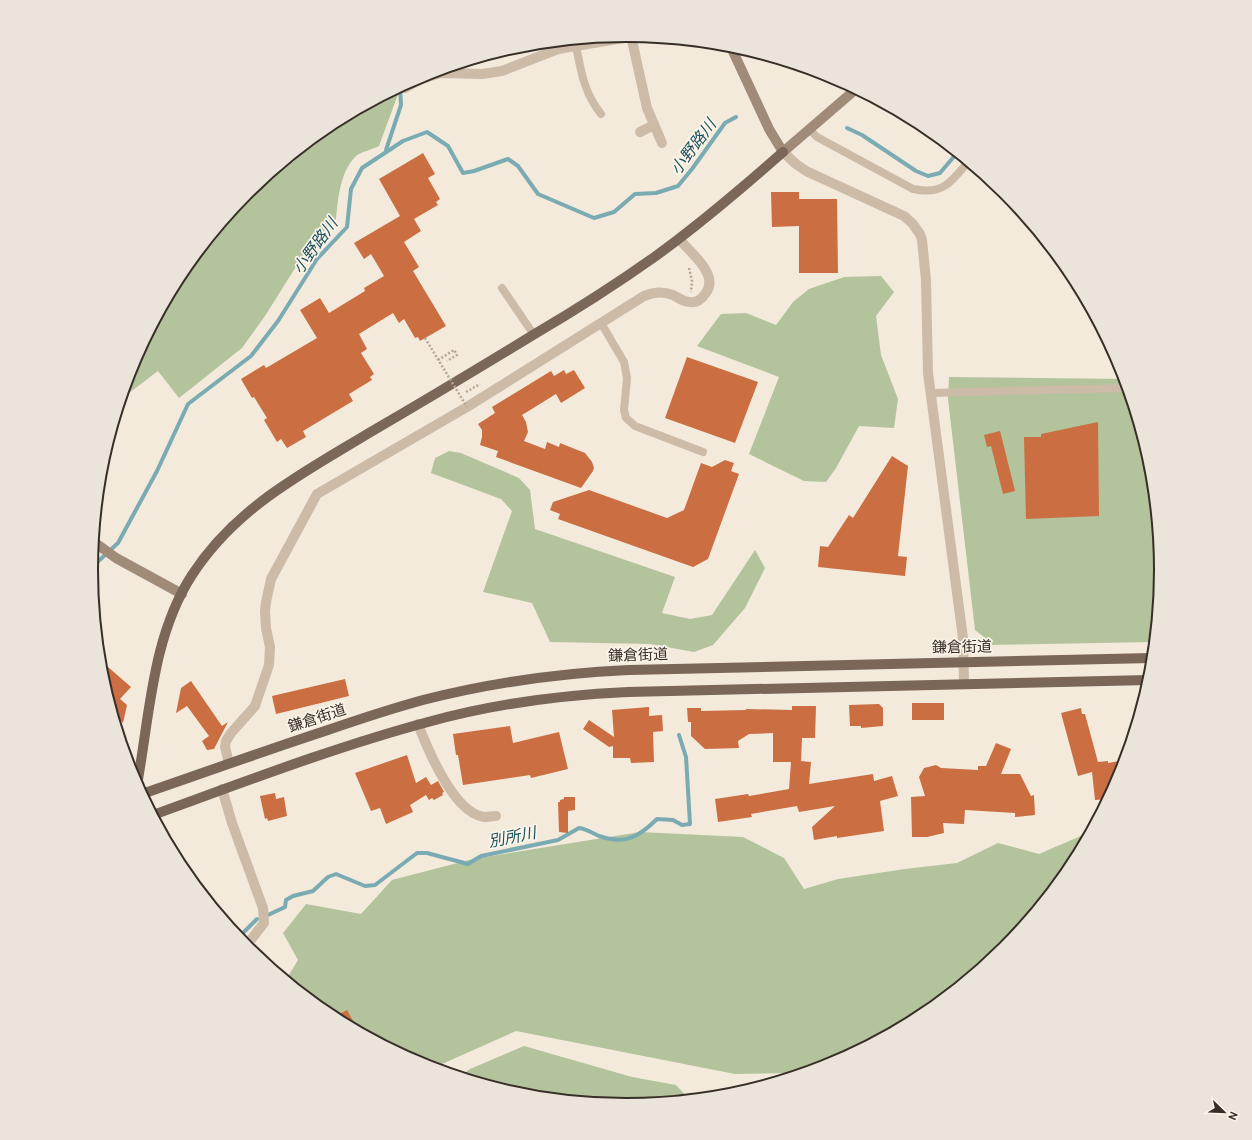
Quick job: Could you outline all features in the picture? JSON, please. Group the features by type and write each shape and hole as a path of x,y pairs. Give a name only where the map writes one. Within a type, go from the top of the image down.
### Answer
{"main road":[{"path":"139,774 158,657 173,612 191,576 209,551 238,519 258,503 302,474 534,335 623,279 679,239 728,200 783,152"},
{"name":"鎌倉街道","path":"147,792 229,763 401,706 457,692 527,680 598,671 1146,658"},
{"path":"157,813 222,789 418,724 516,703 599,693 1142,680"}],"street":[{"path":"634,42 647,108 662,143"},
{"path":"448,73 482,74 502,71 558,49 594,43"},
{"path":"734,53 764,120 783,152 806,171 904,216 912,223 920,234 922,240 926,280 928,372 930,393 963,638 964,684"},
{"path":"783,152 852,92"},
{"path":"640,132 654,125"},
{"path":"229,763 225,747 226,741 231,733 255,706 268,665 270,647 266,628 265,611 271,579 317,494 467,407 644,296 653,292 663,292 687,302 695,302 701,299 707,293 709,276 705,268 679,239"},
{"path":"99,546 116,558 182,594"},
{"path":"418,724 426,745 446,782 462,805 483,817 496,816"},
{"path":"222,789 232,823 262,908 264,923 250,940"}],"lane":[{"path":"576,46 584,84 592,103 601,114"},
{"path":"811,127 817,138 913,189 927,192 940,189 952,181 965,166"},
{"path":"502,288 534,335"},
{"path":"601,323 624,362 627,378 624,410 626,418 635,426 703,452"},
{"path":"930,393 1122,388"}],"path":[{"path":"687,265 691,273 692,282 687,302"},
{"path":"425,338 467,407"},
{"path":"438,360 454,350 457,355 447,361"}],"green space":[{"path":"398,93 379,146 356,156 346,169 341,186 336,219 309,246 265,316 242,348 179,398 158,371 129,393 152,336 169,306 207,249 229,222 278,173 305,151 362,113"},
{"path":"881,276 894,292 876,316 881,355 898,399 894,428 859,426 836,468 826,482 804,481 749,454 779,377 697,346 721,314 746,313 776,325 793,302 809,289 844,277"},
{"path":"949,377 1118,379 1136,433 1144,467 1153,535 1153,605 1149,642 984,645 984,637 975,630 948,399"},
{"path":"449,451 461,453 519,478 530,490 535,529 675,577 662,613 690,619 712,615 755,550 765,568 745,608 713,645 694,652 650,644 550,642 532,603 483,592 512,511 501,499 431,473 435,458"},
{"path":"640,832 743,837 784,858 804,889 838,879 957,863 998,843 1039,854 1082,835 1045,891 1023,918 974,967 947,989 919,1009 860,1044 828,1058 786,1073 735,1074 516,1031 441,1064 392,1044 362,1027 333,1009 289,976 298,960 283,933 306,904 361,914 392,880 473,859"},
{"path":"524,1046 632,1077 676,1085 685,1094 661,1097 591,1097 523,1088 465,1073"}],"building":[{"path":"423,153 435,174 428,178 440,199 436,202 438,205 414,219 421,231 404,242 419,267 413,271 446,326 420,341 418,337 415,338 404,319 399,323 393,313 359,334 367,349 361,353 374,374 370,377 372,380 349,394 353,401 303,431 306,437 287,448 281,439 277,442 264,420 267,418 254,397 252,398 241,379 264,365 266,368 317,338 300,310 320,298 329,313 365,291 364,288 384,276 371,254 364,259 354,243 400,216 379,179"},
{"path":"771,192 799,192 799,199 837,199 838,273 799,273 799,226 772,227"},
{"path":"687,357 758,382 735,443 665,418"},
{"path":"564,370 566,374 574,370 585,388 561,403 556,394 522,415 526,422 528,432 524,441 545,449 547,442 559,447 560,443 585,453 592,462 594,468 581,488 496,457 498,451 480,445 482,430 478,424 495,413 492,407 551,371 554,376"},
{"path":"1098,422 1099,516 1026,519 1024,437 1041,437 1041,434"},
{"path":"1000,431 1015,491 1003,494 991,446 987,447 984,435"},
{"path":"892,456 908,466 898,556 907,557 905,576 818,567 820,546 828,547 849,515 853,518"},
{"path":"725,460 734,463 731,471 739,474 708,559 693,567 558,519 560,514 550,510 553,502 589,490 667,518 684,510 701,463 712,467"},
{"path":"107,666 131,687 120,699 127,705 123,723 120,720 116,707"},
{"path":"345,679 349,696 276,714 272,696"},
{"path":"191,681 222,726 228,722 214,749 207,750 202,741 209,736 187,706 176,713 181,688"},
{"path":"912,703 944,703 944,720 912,720"},
{"path":"879,704 883,708 883,726 861,728 861,726 850,726 849,705"},
{"path":"792,706 816,706 815,738 802,738 801,761 811,762 809,784 873,774 874,781 892,776 898,796 880,801 884,831 814,840 812,827 835,806 799,812 797,806 751,814 752,817 718,822 715,799 748,794 749,796 789,789 791,762 773,762 773,733 749,734 738,741 739,748 705,749 691,736 691,722 688,722 687,708 701,708 701,711 746,709 792,710"},
{"path":"649,707 649,716 662,715 663,731 653,732 654,762 631,763 630,758 613,758 613,746 609,747 583,729 589,720 614,737 612,710"},
{"path":"1081,708 1082,714 1085,714 1098,762 1108,761 1108,763 1118,761 1102,799 1095,800 1092,772 1078,776 1061,713"},
{"path":"510,726 513,743 559,732 568,769 531,778 530,775 463,785 453,734"},
{"path":"996,743 1011,749 1001,774 1020,774 1031,796 1034,795 1035,815 1015,817 1015,813 965,810 964,824 943,823 944,833 927,837 912,837 911,797 925,796 919,777 924,768 936,765 941,768 978,770 978,766 986,766"},
{"path":"407,755 416,783 426,777 431,785 438,781 444,792 442,793 443,795 434,800 432,798 429,800 426,795 410,805 413,812 386,824 380,808 371,811 355,773"},
{"path":"275,793 276,799 284,797 287,816 268,821 267,818 265,819 260,796"},
{"path":"564,797 575,797 575,810 568,811 568,833 559,832 558,802 564,799"},
{"path":"347,1010 353,1022 340,1014"}],"waterway":[{"path":"386,150 401,105 400,92"},
{"name":"小野路川","path":"98,561 118,543 157,471 188,404 251,356 278,321 317,259 347,227 351,189 362,168 403,141 427,132 448,146 463,173 474,171 508,159 518,166 538,194 594,218 614,212 635,194 656,193 678,186 725,123 736,117"},
{"name":"小野路川","path":"847,128 862,135 916,171 928,176 940,173 954,157"},
{"name":"別所川","path":"268,915 285,907 286,900 293,896 313,891 328,877 336,874 365,886 375,885 417,853 427,853 468,864 481,856 558,840 579,828 608,839 616,840 631,838 638,835 657,819 673,820 682,825 690,824 686,757 679,735"},
{"name":"別所川","path":"243,933 257,919"}]}
